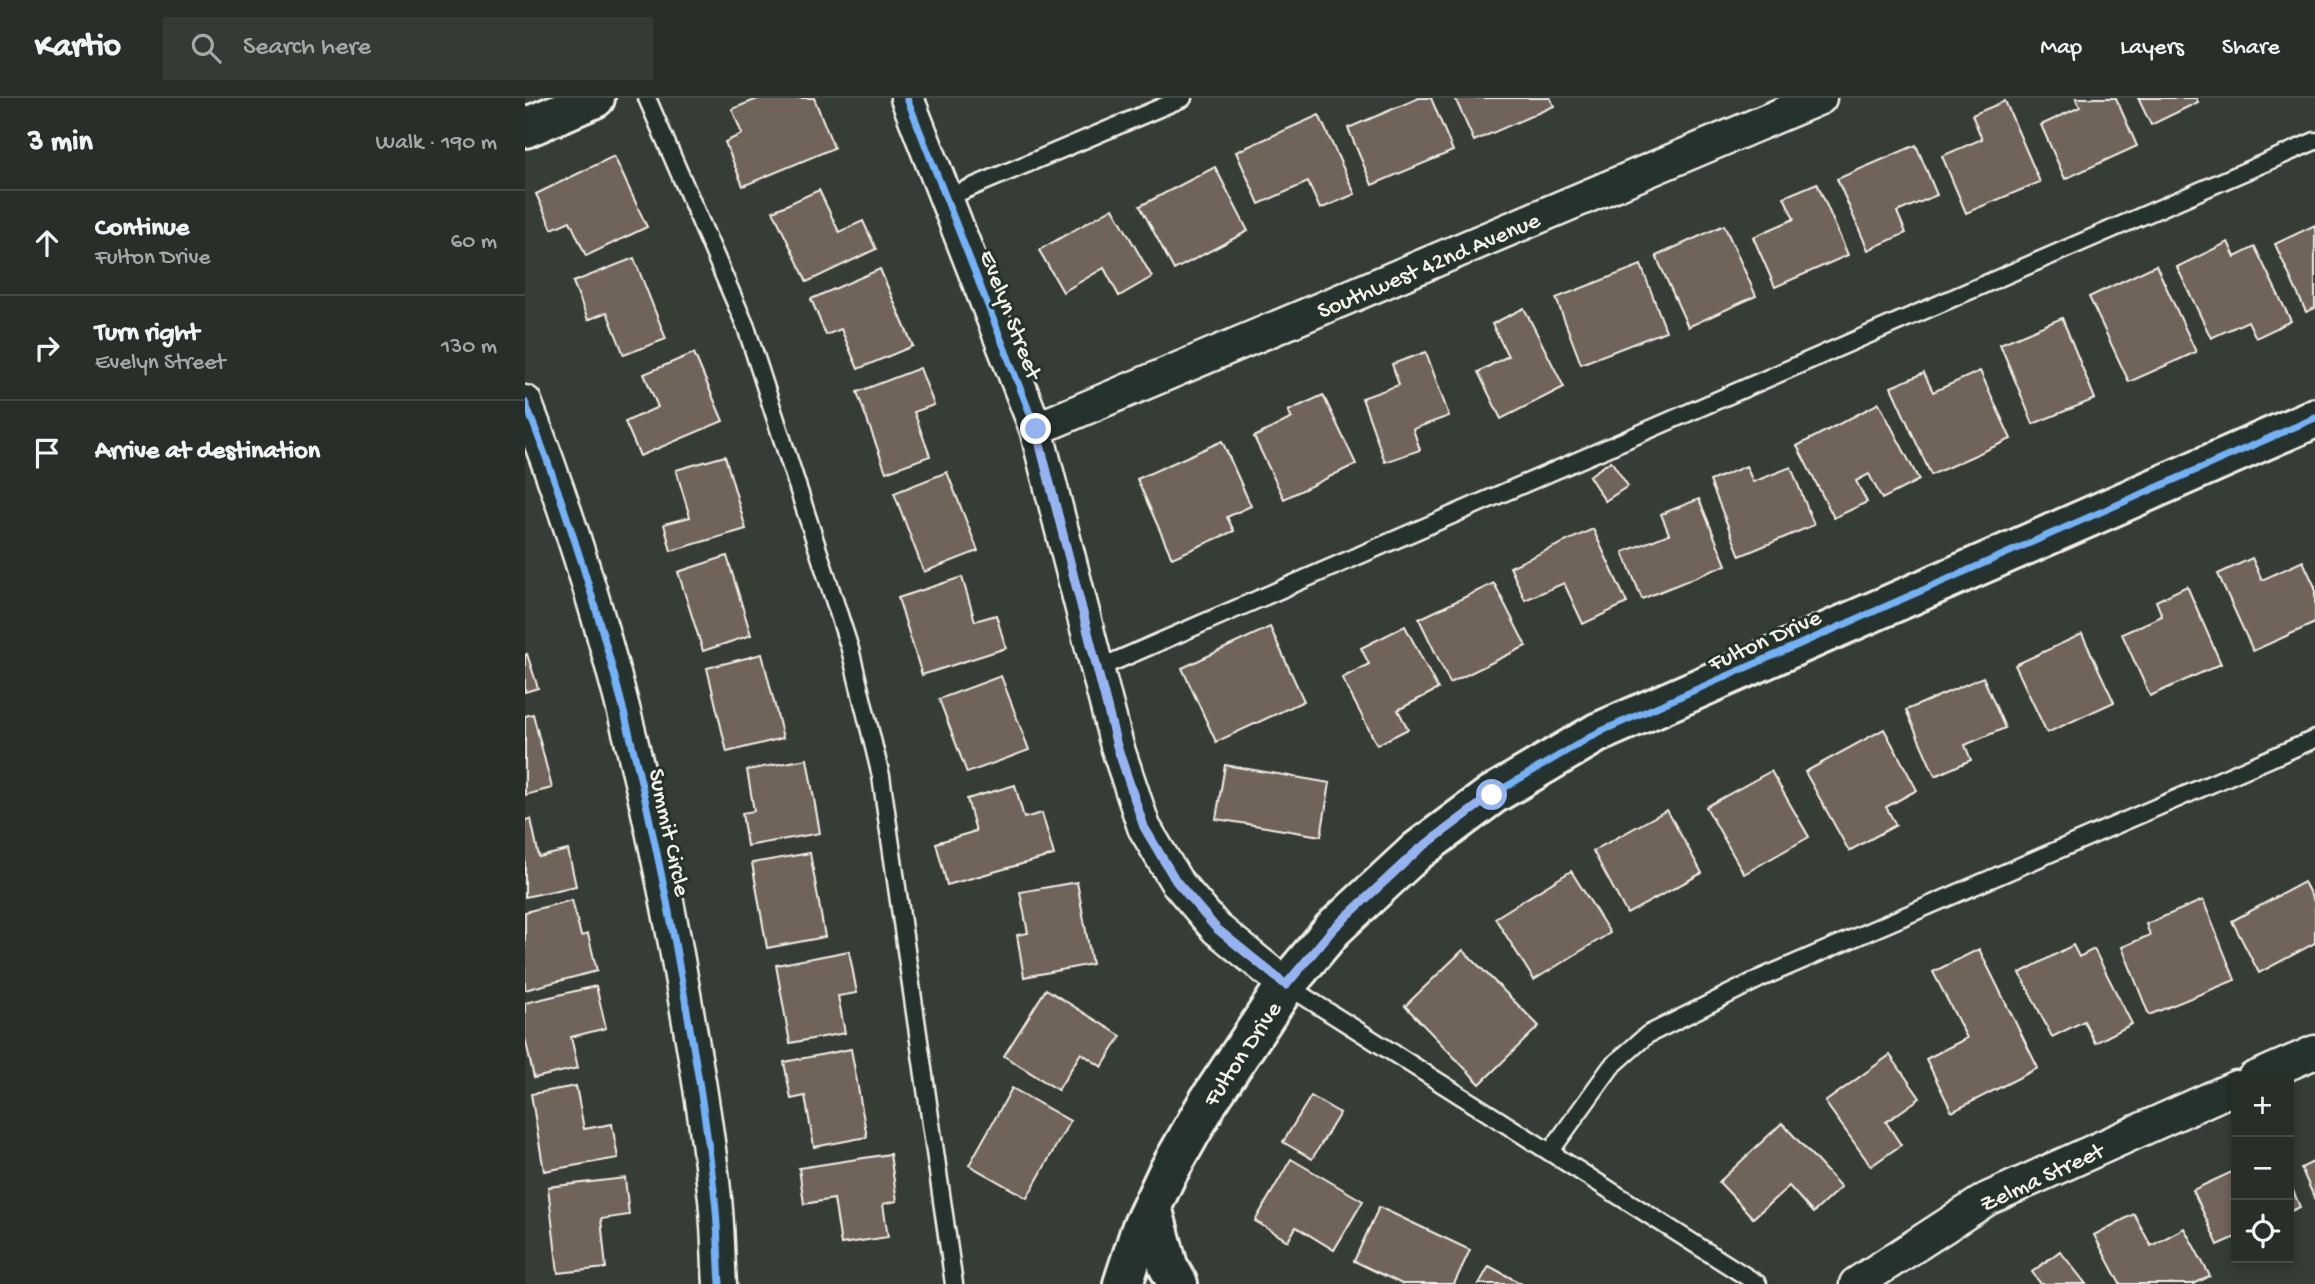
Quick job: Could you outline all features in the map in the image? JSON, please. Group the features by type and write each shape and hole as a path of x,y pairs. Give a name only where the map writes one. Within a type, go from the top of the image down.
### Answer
{"main road":[{"path":"525,128 596,98"},
{"name":"Fulton Drive","path":"1123,1284 1141,1229 1167,1174 1208,1102 1286,985 1333,929 1417,851 1492,795 1597,733 2315,418"},
{"path":"1152,1207 1168,1266 1178,1284"}],"street":[{"name":"Evelyn Street","path":"907,98 1036,429 1117,746 1144,827 1176,881 1216,928 1286,985"},
{"name":"Southwest 42nd Avenue","path":"1036,429 1820,98"},
{"name":"Summit Circle","path":"525,402 548,460 609,649 655,835 691,1033 715,1200 720,1284"},
{"path":"2264,1074 2315,1052"},
{"name":"Zelma Street","path":"1856,1284 1987,1199 2231,1089"}],"lane":[{"path":"647,98 746,327 850,649 881,776 954,1284"},
{"path":"946,198 1184,98"},
{"path":"1097,669 2315,141"},
{"path":"1550,1152 1612,1067 1647,1035 1761,978 2315,739"},
{"path":"1286,985 1758,1284"}],"building":[{"path":"760,98 814,98 834,148 743,186 725,142 742,134 732,109"},
{"path":"1419,98 1431,98 1453,151 1372,185 1348,128"},
{"path":"1455,98 1550,98 1554,106 1474,141"},
{"path":"2076,98 2116,98 2137,146 2065,179 2041,125 2080,107"},
{"path":"2138,98 2196,98 2198,102 2151,125"},
{"path":"2005,101 2040,182 1966,213 1942,156 1982,139 1972,115"},
{"path":"1319,115 1355,194 1320,209 1308,182 1259,204 1236,152"},
{"path":"1916,145 1937,195 1897,212 1906,233 1868,250 1837,179"},
{"path":"614,156 647,227 586,256 570,221 552,229 536,194"},
{"path":"1215,167 1248,231 1174,270 1140,206"},
{"path":"1817,183 1848,255 1775,287 1753,237 1794,219 1784,197"},
{"path":"819,190 839,232 863,221 876,249 807,282 773,211"},
{"path":"1113,208 1152,277 1119,296 1104,268 1063,292 1039,250"},
{"path":"1724,225 1756,296 1688,327 1656,256"},
{"path":"2315,225 2315,308 2306,312 2275,244"},
{"path":"2228,242 2235,257 2255,247 2291,321 2256,338 2248,321 2211,338 2177,267"},
{"path":"634,258 666,339 624,355 607,312 588,320 573,282"},
{"path":"1641,265 1666,331 1581,364 1556,298"},
{"path":"2156,265 2196,352 2129,382 2089,297"},
{"path":"880,269 913,346 858,369 841,329 826,335 811,299"},
{"path":"1524,308 1564,387 1501,419 1478,372 1508,356 1492,324"},
{"path":"2062,318 2095,399 2033,424 2000,344"},
{"path":"1426,352 1449,416 1413,429 1420,450 1385,462 1362,398 1399,385 1392,364"},
{"path":"694,353 723,421 640,456 625,422 658,407 644,374"},
{"path":"920,368 934,405 914,412 930,456 886,472 857,392"},
{"path":"1980,371 2011,439 1931,475 1891,387 1924,373 1933,392"},
{"path":"1323,395 1356,464 1284,499 1254,437 1292,418 1288,411"},
{"path":"1879,403 1919,480 1882,499 1869,474 1856,481 1867,502 1834,518 1797,446"},
{"path":"1222,441 1251,506 1227,517 1234,531 1172,558 1137,479"},
{"path":"725,456 746,529 671,551 664,524 690,517 676,470"},
{"path":"1611,461 1628,486 1605,501 1589,476"},
{"path":"1746,466 1753,482 1791,467 1814,525 1740,556 1710,481"},
{"path":"947,472 978,551 924,572 894,493"},
{"path":"1699,499 1726,565 1642,599 1623,552 1669,534 1661,514"},
{"path":"1593,529 1627,603 1583,624 1564,583 1525,600 1510,567"},
{"path":"727,556 751,635 703,651 678,572"},
{"path":"2252,558 2262,580 2303,561 2315,587 2315,623 2253,651 2218,574"},
{"path":"962,577 975,621 996,615 1006,648 922,675 898,598"},
{"path":"1494,583 1526,646 1450,683 1419,619"},
{"path":"2187,586 2221,664 2150,696 2122,634 2162,616 2156,601"},
{"path":"1405,626 1438,689 1398,710 1408,729 1377,745 1342,678 1369,664 1361,648"},
{"path":"1270,627 1304,701 1216,742 1182,668"},
{"path":"2082,634 2114,702 2047,733 2015,665"},
{"path":"527,654 538,688 525,692 525,655"},
{"path":"762,654 783,738 727,752 707,668"},
{"path":"1001,676 1029,750 967,773 939,699"},
{"path":"1983,677 2005,728 1965,745 1971,760 1935,776 1906,710"},
{"path":"533,714 552,788 525,795 525,716"},
{"path":"1884,729 1917,790 1886,807 1896,825 1849,851 1805,772"},
{"path":"807,759 820,833 747,846 742,813 754,811 747,770"},
{"path":"1225,765 1330,783 1321,836 1216,819"},
{"path":"1771,771 1809,837 1744,874 1706,807"},
{"path":"1015,785 1024,818 1042,813 1054,855 947,885 936,843 976,831 967,799"},
{"path":"1667,810 1702,873 1627,914 1593,851"},
{"path":"531,819 539,857 568,850 576,886 525,897 525,820"},
{"path":"810,853 825,937 767,948 752,863"},
{"path":"1571,871 1610,933 1534,980 1495,918"},
{"path":"1077,882 1092,964 1024,977 1017,935 1028,933 1020,892"},
{"path":"2304,882 2315,903 2315,943 2259,973 2232,921"},
{"path":"572,900 581,936 588,934 597,971 525,990 525,912"},
{"path":"2203,900 2235,980 2149,1015 2122,947 2150,935 2146,924"},
{"path":"2073,945 2079,957 2094,949 2132,1024 2095,1043 2084,1021 2052,1037 2020,973"},
{"path":"1979,949 2038,1068 1952,1112 1926,1059 1967,1038 1933,972"},
{"path":"1463,950 1539,1026 1480,1084 1405,1006"},
{"path":"849,951 857,993 838,996 845,1033 790,1043 776,965"},
{"path":"596,986 606,1028 571,1037 578,1068 534,1078 525,1038 525,1003"},
{"path":"1046,989 1121,1036 1102,1067 1081,1053 1058,1090 1004,1056"},
{"path":"851,1049 867,1137 814,1147 805,1096 791,1099 784,1062"},
{"path":"1890,1055 1920,1098 1886,1122 1901,1145 1871,1166 1825,1102"},
{"path":"576,1086 584,1129 612,1124 618,1158 544,1171 531,1094"},
{"path":"1012,1088 1070,1121 1027,1198 969,1165"},
{"path":"1311,1096 1340,1113 1312,1159 1283,1142"},
{"path":"1782,1123 1841,1187 1813,1213 1789,1186 1753,1218 1719,1182"},
{"path":"890,1154 897,1201 883,1204 888,1237 841,1244 834,1199 804,1204 799,1168"},
{"path":"1291,1159 1363,1201 1334,1250 1296,1227 1288,1241 1255,1221"},
{"path":"2315,1161 2315,1199 2301,1168"},
{"path":"2231,1172 2231,1239 2218,1245 2193,1190"},
{"path":"625,1178 629,1215 601,1219 606,1268 558,1273 548,1187"},
{"path":"2294,1193 2300,1207 2294,1210"},
{"path":"1379,1207 1470,1250 1454,1284 1402,1284 1354,1261"},
{"path":"2134,1214 2151,1246 2184,1228 2210,1276 2194,1284 2120,1284 2094,1235"},
{"path":"2060,1251 2086,1284 2041,1284 2032,1272"},
{"path":"1489,1266 1522,1284 1479,1284"}],"cycle path":[{"path":"907,98 1036,429 1117,746 1144,827 1176,881 1216,928 1286,985 1333,929 1417,851 1492,795 1597,733 2315,418"},
{"path":"525,402 573,534 594,601 646,805 675,943 702,1103 715,1199 720,1284"}],"route":[{"path":"1036,429 1117,746 1144,827 1176,881 1216,928 1286,985 1333,929 1417,851 1492,795"}]}
